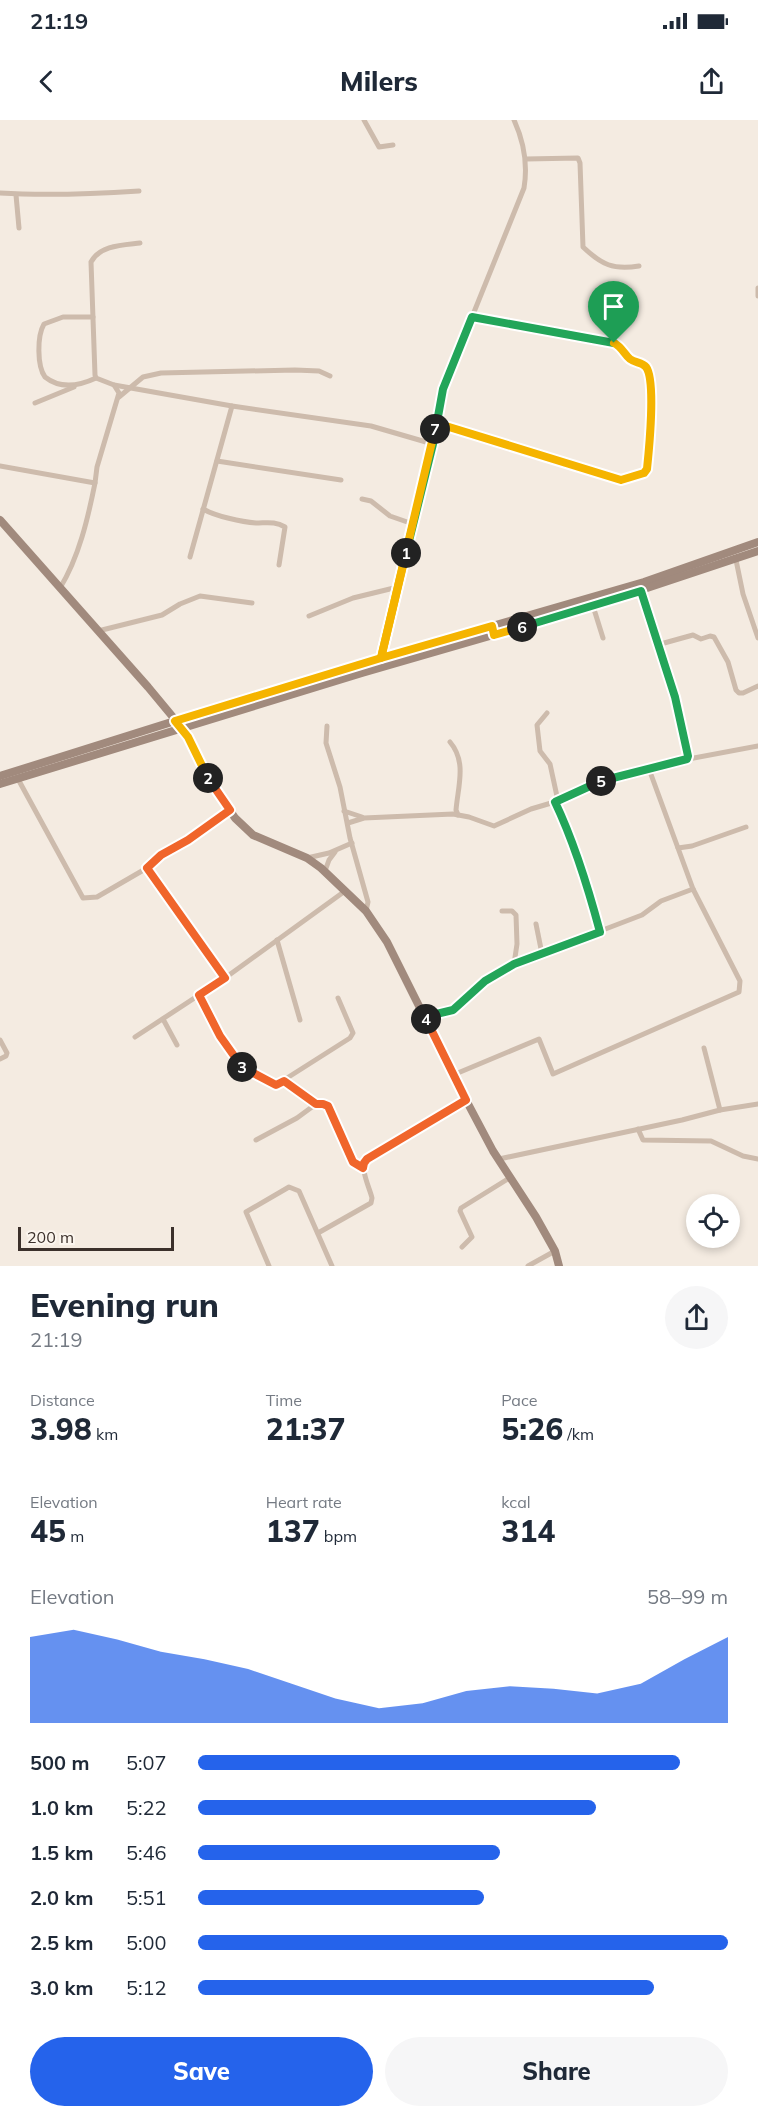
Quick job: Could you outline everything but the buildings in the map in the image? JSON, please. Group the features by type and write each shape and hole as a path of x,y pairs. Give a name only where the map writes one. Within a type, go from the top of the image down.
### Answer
{"street":[{"path":"364,120 379,147 393,145"},
{"path":"381,658 433,444 443,389 524,188 526,159 520,133 514,120"},
{"path":"526,159 578,158 583,247 594,258 608,266 627,268 639,266"},
{"path":"0,193 85,195 139,191"},
{"path":"16,195 19,228"},
{"path":"96,378 92,259 108,248 140,243"},
{"path":"758,288 758,296"},
{"path":"78,385 58,384 42,374 40,331 44,324 57,319 93,317"},
{"path":"436,423 621,480 644,473 647,469 652,388 650,374 645,365 630,359 622,347 614,343 472,317"},
{"path":"119,397 144,377 161,373 307,370 330,375"},
{"path":"35,403 96,378 114,385 232,406 371,426 433,444"},
{"path":"60,588 69,571 81,536 106,434 119,397 119,391 114,385"},
{"path":"190,557 232,406"},
{"path":"217,461 341,480"},
{"path":"0,466 95,483"},
{"path":"362,499 372,501 390,516 413,524"},
{"path":"203,509 247,522 273,522 285,527 279,565"},
{"path":"0,520 179,725 188,737 208,778 230,810 254,835 307,858 325,871 366,911 387,942 466,1100 499,1159 537,1217 555,1251 559,1266"},
{"path":"0,776 362,673 644,582 758,542"},
{"path":"0,784 381,658 593,606 758,551"},
{"path":"735,560 743,594 758,638"},
{"path":"309,616 353,598 398,587"},
{"path":"641,591 677,707 688,748 687,759"},
{"path":"98,631 162,615 185,601 200,596 252,603"},
{"path":"593,606 603,638"},
{"path":"750,614 758,610"},
{"path":"657,645 693,635 701,639 714,637 728,662 736,690 743,693 758,686"},
{"path":"547,713 537,725 538,746 550,764 556,802 586,881 600,932"},
{"path":"327,726 326,743 340,787 368,902 366,911"},
{"path":"450,742 458,753 461,772 455,813"},
{"path":"348,823 364,818 455,813 494,826 531,808 556,802 607,778 638,773 687,759 758,746"},
{"path":"453,1075 539,1039 553,1074 740,992 740,981 693,889 649,769"},
{"path":"18,779 83,898 97,897 147,868 161,855 188,840 230,810"},
{"path":"344,811 364,818"},
{"path":"678,848 692,846 746,827"},
{"path":"307,858 352,843"},
{"path":"325,871 328,860 336,850"},
{"path":"147,868 225,978"},
{"path":"424,1017 453,1010 485,981 514,964 642,915 661,901 693,889"},
{"path":"135,1037 225,978 345,891"},
{"path":"502,911 512,911 516,915 517,944 514,964"},
{"path":"536,924 542,954"},
{"path":"277,940 300,1020"},
{"path":"199,995 220,1036 240,1066 276,1085 350,1038 353,1033 338,998"},
{"path":"163,1019 177,1045"},
{"path":"0,1040 7,1053 0,1059"},
{"path":"704,1048 720,1110"},
{"path":"284,1081 316,1104 328,1106 353,1162 363,1168"},
{"path":"318,1233 372,1203 363,1168 367,1159 466,1100"},
{"path":"256,1140 297,1118 316,1104"},
{"path":"499,1159 720,1110 758,1104"},
{"path":"638,1129 643,1140 711,1142 743,1156 758,1159"},
{"path":"462,1247 472,1237 460,1211 461,1208 511,1177"},
{"path":"269,1266 246,1212 289,1187 299,1191 332,1266"},
{"path":"528,1266 555,1251"}],"route":[{"path":"614,343 472,317 443,389 439,405 436,423 433,444 381,658 175,721 188,737 208,778 230,810 188,840 161,855 147,868 225,978 199,995 220,1036 240,1066 276,1085 284,1081 316,1104 328,1106 353,1162 363,1168 367,1159 466,1100 424,1017 453,1010 471,991 514,964 600,932 586,881 569,832 555,802 607,778 638,773 662,764 687,759 688,756 675,697 641,591 494,635 492,626 381,658 406,553 433,444 436,423 621,480 644,473 647,469 652,388 650,374 645,365 630,359 622,347 614,343"}]}
